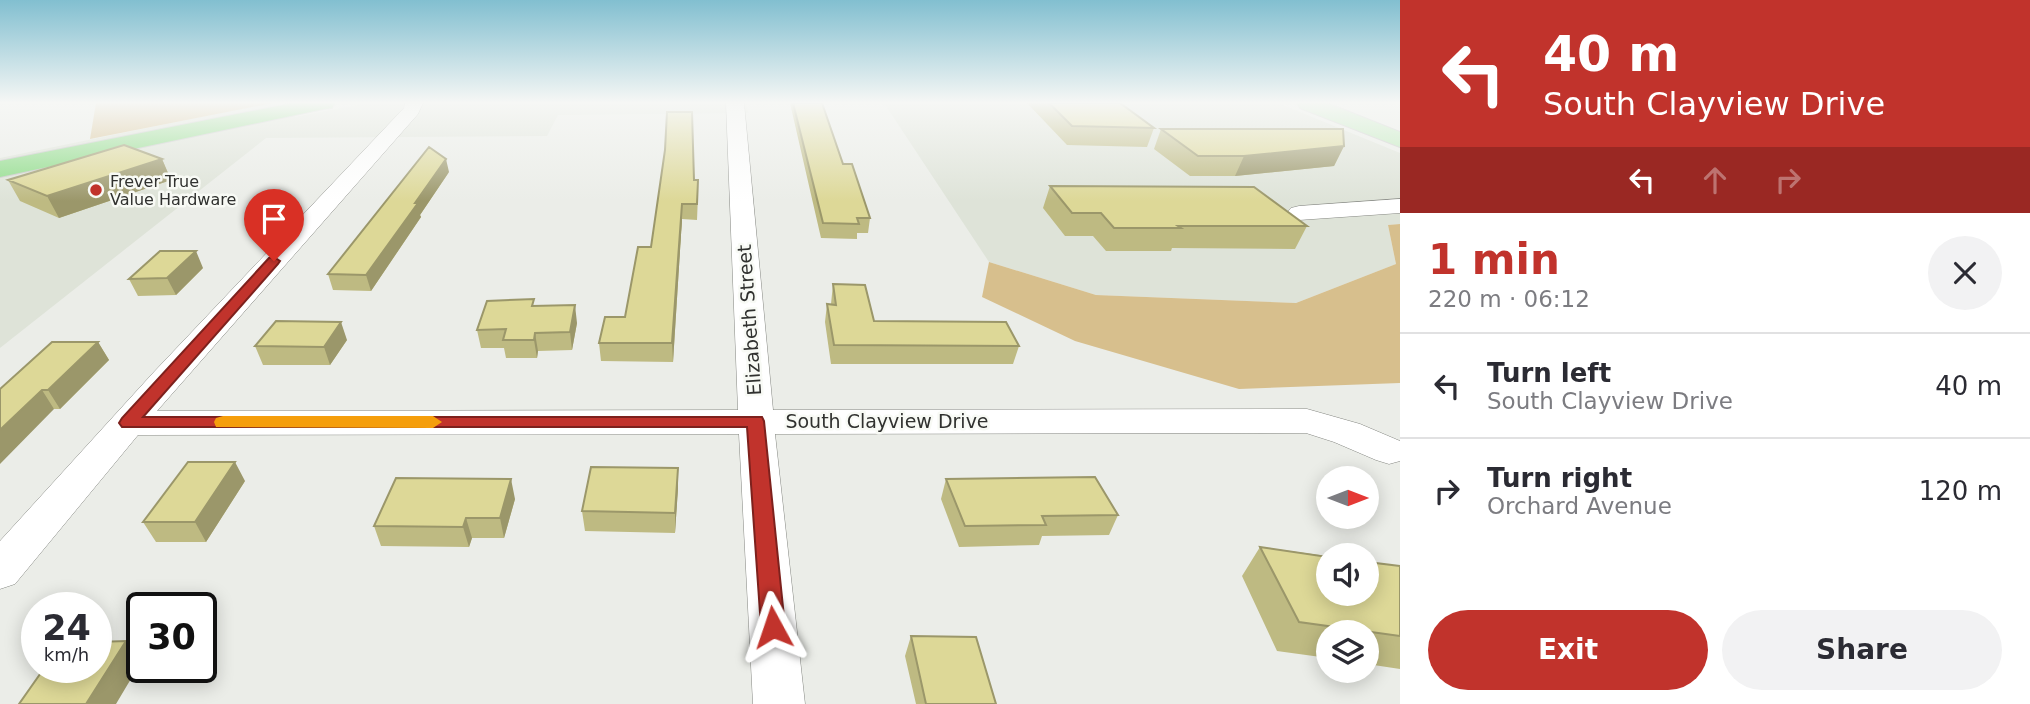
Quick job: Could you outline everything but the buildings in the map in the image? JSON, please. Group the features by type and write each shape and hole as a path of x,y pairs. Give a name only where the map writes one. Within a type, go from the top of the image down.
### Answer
{"highway":[{"path":"0,169 163,136"}],"street":[{"path":"0,571 128,423 389,136"},
{"name":"Elizabeth Street","path":"737,136 755,421 779,704"},
{"path":"1299,213 1400,206"},
{"name":"South Clayview Drive","path":"128,423 1307,421 1347,433 1389,451"}],"shaded area":[{"path":"109,136 547,136 266,138 0,348 0,158"},
{"path":"906,136 1358,136 1400,153 1400,224 1388,225 1396,264 1296,303 1096,295 989,262"},
{"path":"1400,224 1400,383 1239,389 1075,341 982,297 989,262 1096,295 1296,303 1396,264 1388,225"}],"slow traffic":[{"path":"223,422 433,422"}],"place":[{"name":"Frever True Value Hardware","path":"96,190"}],"route":[{"path":"274,261 128,423 755,421 773,627"}]}
